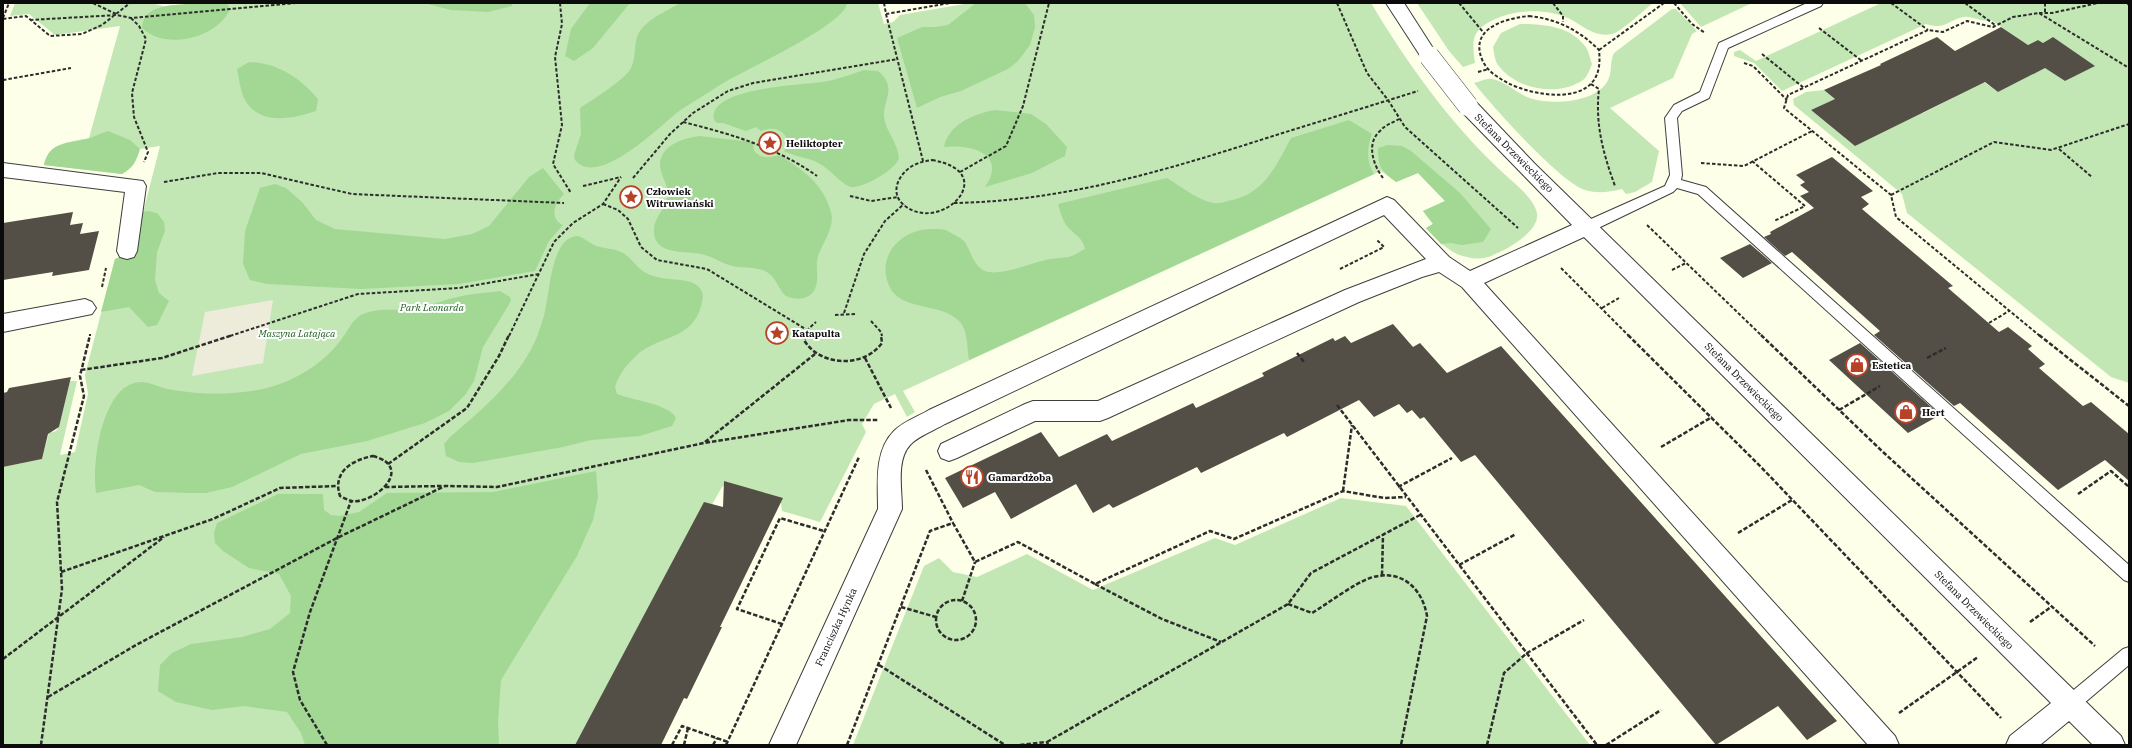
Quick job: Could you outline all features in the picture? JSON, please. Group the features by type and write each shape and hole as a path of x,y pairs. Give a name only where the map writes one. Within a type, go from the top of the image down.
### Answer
{"street":[{"name":"Stefana Drzewieckiego","path":"1395,3 1429,56 1468,106 1587,227 2112,745"},
{"path":"3,170 136,186 127,251"},
{"path":"987,432 968,402 1387,205 1442,263 1469,281 1882,736"},
{"path":"1469,281 1587,227"},
{"path":"949,451 1033,411 1100,411 1352,296 1418,270 1442,263"},
{"path":"3,322 89,318"},
{"name":"Franciszka Hynka","path":"782,745 890,509 890,466 894,450 902,437 968,402"},
{"path":"2022,743 2070,704"}],"lane":[{"path":"1587,227 1669,189 1674,183 1676,175 1671,118 1678,108 1705,95 1721,50 1741,38 1817,3"},
{"path":"1674,183 1702,190 2129,575"},
{"path":"2070,704 2129,655"}],"path":[{"path":"3,19 10,3"},
{"path":"93,3 117,15 131,18 296,3"},
{"path":"3,19 26,16 50,36 82,34 102,25 117,15 130,3"},
{"path":"560,3 562,24 555,57 562,125 553,164 571,193"},
{"path":"884,3 923,161"},
{"path":"886,14 950,3"},
{"path":"960,172 1006,146 1022,106 1041,39 1046,10 1049,3"},
{"path":"1337,3 1367,73 1388,100 1405,127 1442,162 1540,248 1712,418 1958,673 2022,743"},
{"path":"1459,3 1483,32"},
{"path":"1553,3 1563,16 1563,22"},
{"path":"1599,50 1664,3"},
{"path":"1674,3 1692,24 1721,50 1753,66 1787,100"},
{"path":"1890,3 1928,30 1943,32 1967,21 1993,27 2013,17 2098,3"},
{"path":"1965,3 1995,25"},
{"path":"2044,13 2045,3"},
{"path":"1798,12 1862,61"},
{"path":"2039,13 2129,68"},
{"path":"30,20 117,15"},
{"path":"1539,16 1563,22 1588,39 1599,50 1600,70 1591,84 1583,89 1561,95 1534,93 1510,83 1496,75 1481,58 1479,41 1483,32 1498,23 1514,17 1539,16"},
{"path":"131,18 139,26 146,39 132,93 134,117 148,152 136,186"},
{"path":"1928,30 1788,95 1784,108 1891,195 1896,217 2129,406"},
{"path":"1741,38 1804,88"},
{"path":"633,178 670,134 693,113 728,91 753,83 898,59"},
{"path":"3,80 71,68"},
{"path":"1591,84 1599,89 1596,113 1599,143 1618,194 1629,208 1839,410 2116,666"},
{"path":"954,203 976,204 1041,198 1143,177 1388,100"},
{"path":"1387,205 1392,188 1376,170 1373,154 1374,139 1383,128 1399,119"},
{"path":"684,122 748,139 777,151 817,176"},
{"path":"1891,195 1994,142 2051,150 2059,149 2129,124"},
{"path":"1675,161 1744,166 1812,131"},
{"path":"2059,149 2092,177"},
{"path":"932,160 948,163 960,172 965,184 963,191 954,203 938,211 928,212 916,210 904,204 898,197 896,186 901,173 907,167 923,161 932,160"},
{"path":"1750,234 1805,206 1752,161"},
{"path":"177,179 218,174 261,172 352,194 564,202"},
{"path":"388,464 467,408 500,356 554,242 573,222 603,204 621,177 583,186"},
{"path":"850,196 872,200 898,197"},
{"path":"603,204 618,210 628,219 641,247 657,260 707,269 807,330"},
{"path":"844,313 864,254 885,221 904,204"},
{"path":"101,292 108,262 127,251"},
{"path":"81,370 162,358 358,294 459,288 539,274"},
{"path":"1989,323 2010,311"},
{"path":"835,315 844,313 856,314"},
{"path":"41,745 62,589 56,502 84,396 80,376 89,318"},
{"path":"816,322 807,330 804,340 810,350 815,354 838,362 860,360 865,358 874,353 883,343 883,336 871,320"},
{"path":"704,442 815,354"},
{"path":"865,358 892,411 888,414"},
{"path":"1839,410 1877,388"},
{"path":"1336,405 1597,745"},
{"path":"874,426 883,416"},
{"path":"1655,451 1712,418"},
{"path":"384,488 445,486 496,487 704,442 849,420 880,420"},
{"path":"1343,491 1352,424"},
{"path":"949,451 926,471 952,523 975,562"},
{"path":"672,745 682,726 717,738 727,744 860,454"},
{"path":"373,456 384,459 388,464 391,475 384,488 369,499 351,501 340,496 336,486 343,470 354,461 373,456"},
{"path":"1398,487 1452,458"},
{"path":"2055,509 2111,471 2129,487"},
{"path":"61,572 213,519 280,488 336,486"},
{"path":"48,698 136,645 338,538 445,486"},
{"path":"1095,584 1210,531 1234,539 1343,491 1384,498 1406,497"},
{"path":"1734,536 1792,500"},
{"path":"327,745 300,700 293,672 310,612 351,501"},
{"path":"1020,745 1047,744 1288,604 1312,573 1420,515"},
{"path":"782,624 737,609 780,518 824,531"},
{"path":"847,745 930,531 952,523"},
{"path":"1459,565 1516,534"},
{"path":"3,659 166,535"},
{"path":"1382,575 1383,535"},
{"path":"962,601 975,562 1018,542 1162,619 1221,642"},
{"path":"1288,604 1312,613 1370,578 1382,575 1391,575 1403,578 1413,585 1426,605 1426,616 1401,745"},
{"path":"962,601 973,609 977,618 975,628 968,636 958,640 947,639 936,628 936,617 942,606 949,602 962,601"},
{"path":"901,607 936,617"},
{"path":"2025,625 2051,607"},
{"path":"1487,745 1504,673 1527,653 1584,620"},
{"path":"1882,736 1983,654"},
{"path":"879,665 1005,745"},
{"path":"1606,745 1661,710"},
{"path":"684,745 688,728"},
{"path":"713,745 717,738"}],"green space":[{"name":"Park Leonarda","path":"15,3 150,3 168,7 196,3 878,3 884,24 893,22 900,15 970,3 1371,3 1414,70 1446,112 1481,152 1527,195 1537,213 1533,228 1519,241 1502,251 1485,258 1470,258 1449,250 1426,228 1433,224 1423,211 1445,201 1418,173 1396,182 1381,171 903,391 915,412 907,417 895,394 874,404 862,424 866,432 820,522 782,511 781,503 726,484 722,487 575,745 3,745 3,467 42,459 49,433 56,431 59,427 70,381 77,381 60,455 75,452 88,394 85,375 115,259 133,252 160,146 140,149 134,163 122,174 44,165 50,152 55,147 68,142 89,138 120,26 55,35 29,14 10,16"},
{"path":"227,3 230,9 224,19 214,27 203,34 190,38 177,40 164,39 152,35 142,28 144,20 148,14 155,9 171,5"},
{"path":"424,3 512,3 512,6 488,12 451,10"},
{"path":"590,3 630,3 593,48 574,61 565,56 571,29"},
{"path":"680,3 847,4 841,13 811,36 732,78 679,111 629,152 598,167 585,167 575,160 574,155 581,134 580,108 628,73 633,64 636,41 640,31 650,21"},
{"path":"976,3 1025,3 1034,15 1035,27 1030,45 1018,61 1008,69 961,91 940,97 917,108 897,38 922,27 948,25"},
{"path":"1417,3 1653,3 1621,30 1616,33 1606,35 1595,33 1570,19 1552,13 1532,11 1502,16 1480,28 1475,37 1473,49 1475,63 1463,67 1449,51"},
{"path":"1680,3 1752,3 1701,27"},
{"path":"1881,3 2129,3 2129,383 2111,377 1907,213 1902,194 1794,105 1793,99 1806,92 1824,90 1835,99 1811,110 1850,142 1917,108 1923,113 1953,98 1974,75 1998,92 2038,71 2041,65 2065,81 2094,66 2053,37 2043,43 2038,40 2028,45 1991,20 1984,21 1970,17 1963,17 1938,26 1926,24 1782,91 1754,63 1734,56 1734,52 1740,50 1756,61"},
{"path":"1672,9 1676,9 1697,31 1692,34 1673,78 1610,108 1659,151 1652,182 1635,192 1626,194 1622,189 1608,192 1594,192 1585,190 1574,184 1543,159 1474,83 1490,79 1497,80 1523,95 1542,101 1562,102 1584,98 1601,89 1609,79 1614,53"},
{"path":"1520,24 1547,26 1564,30 1579,39 1586,48 1592,64 1584,79 1573,85 1550,89 1526,85 1506,74 1497,63 1493,47 1501,33"},
{"path":"249,62 279,68 295,78 318,99 316,111 286,118 275,118 257,113 249,106 243,96 237,69"},
{"path":"864,70 878,71 887,83 888,94 884,117 887,128 897,147 899,158 897,163 892,168 878,178 862,185 850,187 824,166 807,158 793,155 784,151 787,145 786,137 778,130 768,129 761,131 756,127 746,131 723,123 717,123 714,120 716,109 726,100 742,94 761,89 829,81"},
{"path":"995,110 1031,114 1046,124 1067,147 1065,156 1032,173 985,187 991,175 992,166 989,159 983,153 965,147 944,147 951,132 963,121 978,114"},
{"path":"1349,120 1372,134 1368,154 1371,169 1374,174 969,360 966,335 960,322 951,315 941,311 899,298 892,291 887,280 885,270 890,252 903,238 921,230 939,229 949,231 964,241 975,262 981,269 985,271 1000,272 1050,259 1074,255 1085,249 1082,241 1066,225 1058,204 1167,178 1195,196 1213,203 1221,203 1240,198 1251,193 1267,178 1280,159 1291,138"},
{"path":"108,131 130,140 140,149 134,163 122,174 44,165 50,152 60,145 87,139"},
{"path":"699,136 753,142 754,151 757,154 766,157 779,155 811,178 823,193 832,218 828,235 818,256 816,286 814,291 808,297 795,299 786,296 775,279 769,273 761,269 725,264 709,256 701,254 668,250 658,243 655,238 654,227 668,194 660,168 661,157 669,147 674,144"},
{"path":"1388,145 1402,146 1411,151 1460,193 1491,229 1483,242 1462,245 1451,243 1441,244 1426,228 1433,224 1423,211 1445,201 1418,173 1396,182 1387,174 1381,168 1378,148"},
{"path":"543,168 564,194 554,211 556,219 563,225 549,241 535,271 459,284 361,289 267,284 250,280 243,264 245,231 260,188 275,184 286,188 302,202 316,220 335,229 445,239 472,234 489,226 529,177"},
{"path":"149,211 157,213 164,222 165,231 157,252 155,280 159,293 169,301 157,325 148,327 129,307 101,312 115,259 133,252 143,212"},
{"path":"578,236 594,245 623,253 648,274 661,278 691,282 701,289 703,294 702,302 698,315 692,324 676,335 646,348 637,355 624,370 615,387 617,394 650,403 672,413 676,418 672,426 640,436 591,440 563,447 473,463 459,462 446,456 444,444 503,388 525,360 534,344 544,317 553,266 557,255 562,245 569,238"},
{"path":"500,291 510,297 511,301 483,347 474,381 465,395 449,411 425,423 367,441 301,454 232,487 206,493 155,492 139,485 96,493 95,467 104,422 109,408 116,397 124,388 130,385 145,382 184,392 207,393 229,393 263,389 285,382 316,365 333,349 350,326 361,315 379,310 403,310 415,308 459,297"},
{"path":"596,471 598,497 593,520 577,556 501,680 498,722 499,745 305,745 301,733 287,712 244,706 212,710 176,702 158,691 160,665 172,653 191,644 242,637 270,629 290,613 291,596 279,574 249,568 223,551 215,543 214,533 217,523 278,494 323,494 324,510 331,515 339,516 359,512 387,493 493,492"},
{"path":"1341,498 1406,506 1590,745 853,745 924,566 939,558 953,572 977,577 1027,554 1093,590 1215,538 1235,545"}],"shaded area":[{"path":"273,300 263,363 192,376 205,312"}],"building":[{"path":"2001,27 2028,45 2038,40 2043,43 2053,37 2095,66 2065,81 2045,68 1998,92 1985,82 1855,146 1811,110 1835,99 1824,90 1881,65 1880,64 1937,37 1955,51"},
{"path":"1832,157 1873,191 1861,197 1869,204 1862,209 1953,286 1948,288 1999,332 2008,327 2032,346 2028,349 2045,364 2039,368 2083,406 2091,402 2129,434 2129,481 2105,460 2058,490 1960,403 1954,406 1874,335 1880,331 1792,252 1785,256 1764,237 1771,234 1770,232 1814,208 1800,196 1809,192 1800,185 1805,182 1796,175"},
{"path":"73,212 70,225 83,223 80,234 99,231 89,270 52,276 53,272 3,280 3,223"},
{"path":"1750,244 1772,263 1743,278 1720,258"},
{"path":"1393,324 1413,347 1420,343 1447,373 1501,346 1837,721 1807,740 1778,706 1716,745 1475,455 1461,462 1424,417 1420,419 1412,410 1407,413 1399,404 1374,417 1359,400 1287,437 1284,433 1201,473 1197,467 1113,508 1109,504 1093,513 1076,484 1011,519 995,492 963,508 945,478 1041,432 1059,457 1107,434 1112,441 1193,403 1196,408 1264,376 1262,373 1333,338 1335,341 1345,336 1351,343"},
{"path":"1860,343 1940,415 1908,433 1829,360"},
{"path":"71,377 59,427 48,434 42,459 3,467 3,393 7,392 9,388"},
{"path":"724,481 783,498 720,627 722,627 687,699 684,698 661,745 575,745 704,502 723,507"}],"place":[{"name":"Heliktopter","path":"770,143"},
{"name":"Człowiek Witruwiański","path":"631,197"},
{"name":"Katapulta","path":"777,333"},
{"name":"Estetica","path":"1857,365"},
{"name":"Hert","path":"1906,412"},
{"name":"Gamardżoba","path":"972,477"}],"park label":[{"name":"Maszyna Latająca","path":"297,333"}]}
